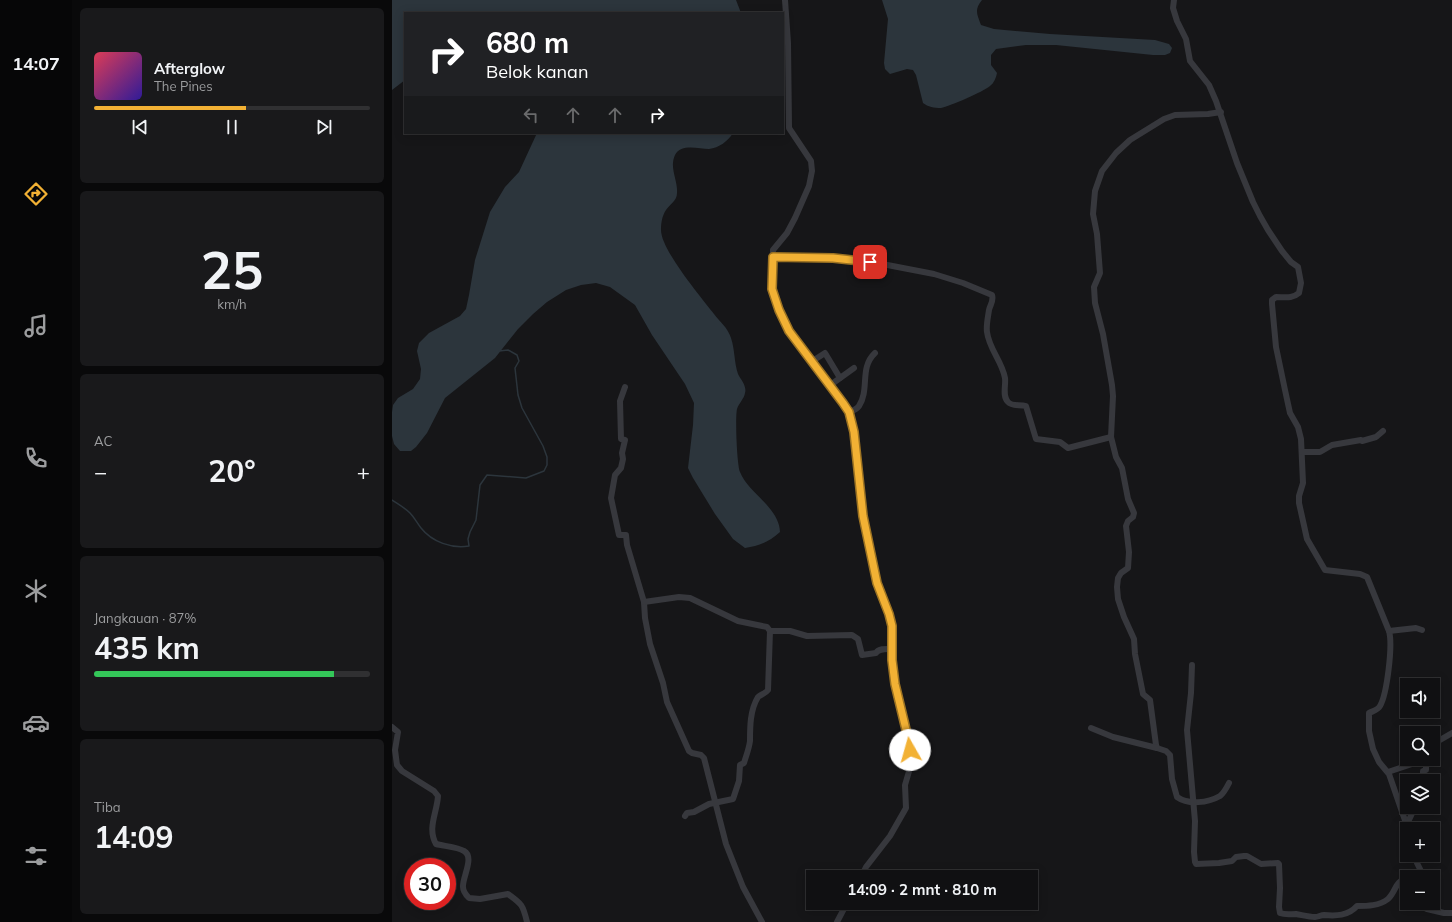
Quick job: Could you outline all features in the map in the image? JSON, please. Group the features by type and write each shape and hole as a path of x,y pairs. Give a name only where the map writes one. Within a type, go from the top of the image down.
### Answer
{"street":[{"path":"785,0 788,43 789,128 811,161 812,170 809,186 795,218 787,233 774,249 772,289 779,310 789,331 849,412 856,444 863,516 877,583 892,626 892,660 895,684 909,742 910,768 905,785 906,808 890,836 864,870"},
{"path":"1174,0 1173,8 1186,39 1190,61 1209,85 1221,112 1237,163 1255,206 1268,230 1282,251 1299,269 1301,282 1299,293 1290,298 1276,297 1272,300 1279,364 1290,413 1298,427 1301,439 1303,483 1299,496 1299,503 1307,539 1321,562 1323,569 1360,574 1367,577 1389,631 1391,640 1383,698 1379,708 1369,713 1369,731 1373,749 1379,762 1388,772 1406,822"},
{"path":"1157,748 1150,700 1143,694 1135,654 1134,639 1118,599 1118,578 1121,573 1128,568 1129,563 1126,526 1128,521 1133,517 1134,513 1128,499 1122,468 1116,457 1112,437 1112,385 1103,334 1094,296 1094,287 1100,273 1097,234 1093,209 1095,191 1102,171 1116,153 1130,140 1164,120 1175,116 1221,112"},
{"path":"773,257 833,258 876,263 934,274 992,296 993,299 989,309 987,331 993,352 1005,379 1006,399 1008,403 1012,405 1026,406 1036,439 1060,442 1068,448 1112,437"},
{"path":"811,362 825,353 840,378"},
{"path":"849,412 858,407 860,403 865,381 866,365 869,358 875,353"},
{"path":"829,386 854,368"},
{"path":"624,387 620,401 621,439 625,440 622,453 623,461 621,468 615,476 611,502 613,505 619,535 626,535 627,545 644,602 645,618 650,644 663,683 667,702 689,751 701,755 704,758 724,838 743,887 762,922"},
{"path":"1302,452 1320,452 1332,445 1362,441 1376,437 1383,431"},
{"path":"644,602 679,597 690,598 698,603 722,612 730,618 748,624 767,627 770,631 768,690 766,693 760,695 757,700 750,727 748,749 744,763 740,765 738,786 733,799 706,805 694,812 687,813 685,816"},
{"path":"1389,631 1416,628 1422,630"},
{"path":"770,631 790,631 807,636 852,635 858,639 862,655 876,653 881,649 892,649"},
{"path":"1192,666 1187,730 1195,821 1194,852 1196,864 1232,861 1236,857 1244,856 1248,856 1261,864 1278,863 1280,888 1278,907 1280,913 1284,915 1289,914 1316,917 1323,915 1333,916 1343,914 1353,910 1357,906 1372,905 1383,902 1392,894 1400,880"},
{"path":"392,727 398,732 395,750 397,765 402,772 434,791 438,796 432,838 436,844 464,851 468,855 468,864 463,888 466,895 469,898 480,899 508,894 524,908 526,922"},
{"path":"1091,728 1113,737 1166,751 1170,755 1172,779 1177,797 1193,803 1205,801 1220,796 1229,783"},
{"path":"1440,740 1452,733"},
{"path":"1388,772 1406,766"},
{"path":"1423,774 1423,771 1426,770 1426,766"},
{"path":"837,922 843,910"},
{"path":"1431,910 1452,913"}],"shaded area":[{"path":"392,0 736,0 741,12 404,12 404,81 392,90"},
{"path":"882,0 982,0 977,9 978,18 981,25 994,29 1155,40 1169,44 1172,48 1170,53 1165,55 1056,45 1026,45 996,49 991,55 991,65 997,73 995,80 991,85 981,92 951,105 941,108 934,107 923,103 916,75 913,70 907,69 890,74 885,69 884,63 888,19"},
{"path":"537,134 732,134 729,139 720,146 709,149 681,149 675,155 673,160 673,169 677,196 664,215 661,230 667,249 674,261 730,334 738,374 745,390 744,397 737,409 736,414 739,468 744,480 775,515 780,532 768,541 759,545 745,548 733,539 715,514 688,468 694,403 685,384 652,335 635,305 610,287 596,283 581,285 566,290 547,302 533,314 518,329 495,358 445,398 427,433 411,451 400,451 394,444 392,436 393,405 398,398 413,389 420,379 421,369 417,351 419,343 429,333 460,316 466,309 475,260 490,212 505,187 519,172"}],"waterway":[{"path":"392,500 408,511 421,528 437,541 449,545 463,547 469,546 468,539 476,520 480,485 487,475 526,478 544,471 547,465 547,457 543,446 522,408 518,395 515,368 519,361 517,355 508,350 499,351"}],"route":[{"path":"870,262 848,261 833,258 773,257 772,289 779,310 789,331 849,412 856,444 863,516 877,583 892,626 892,660 895,684 906,724 910,750"}]}
